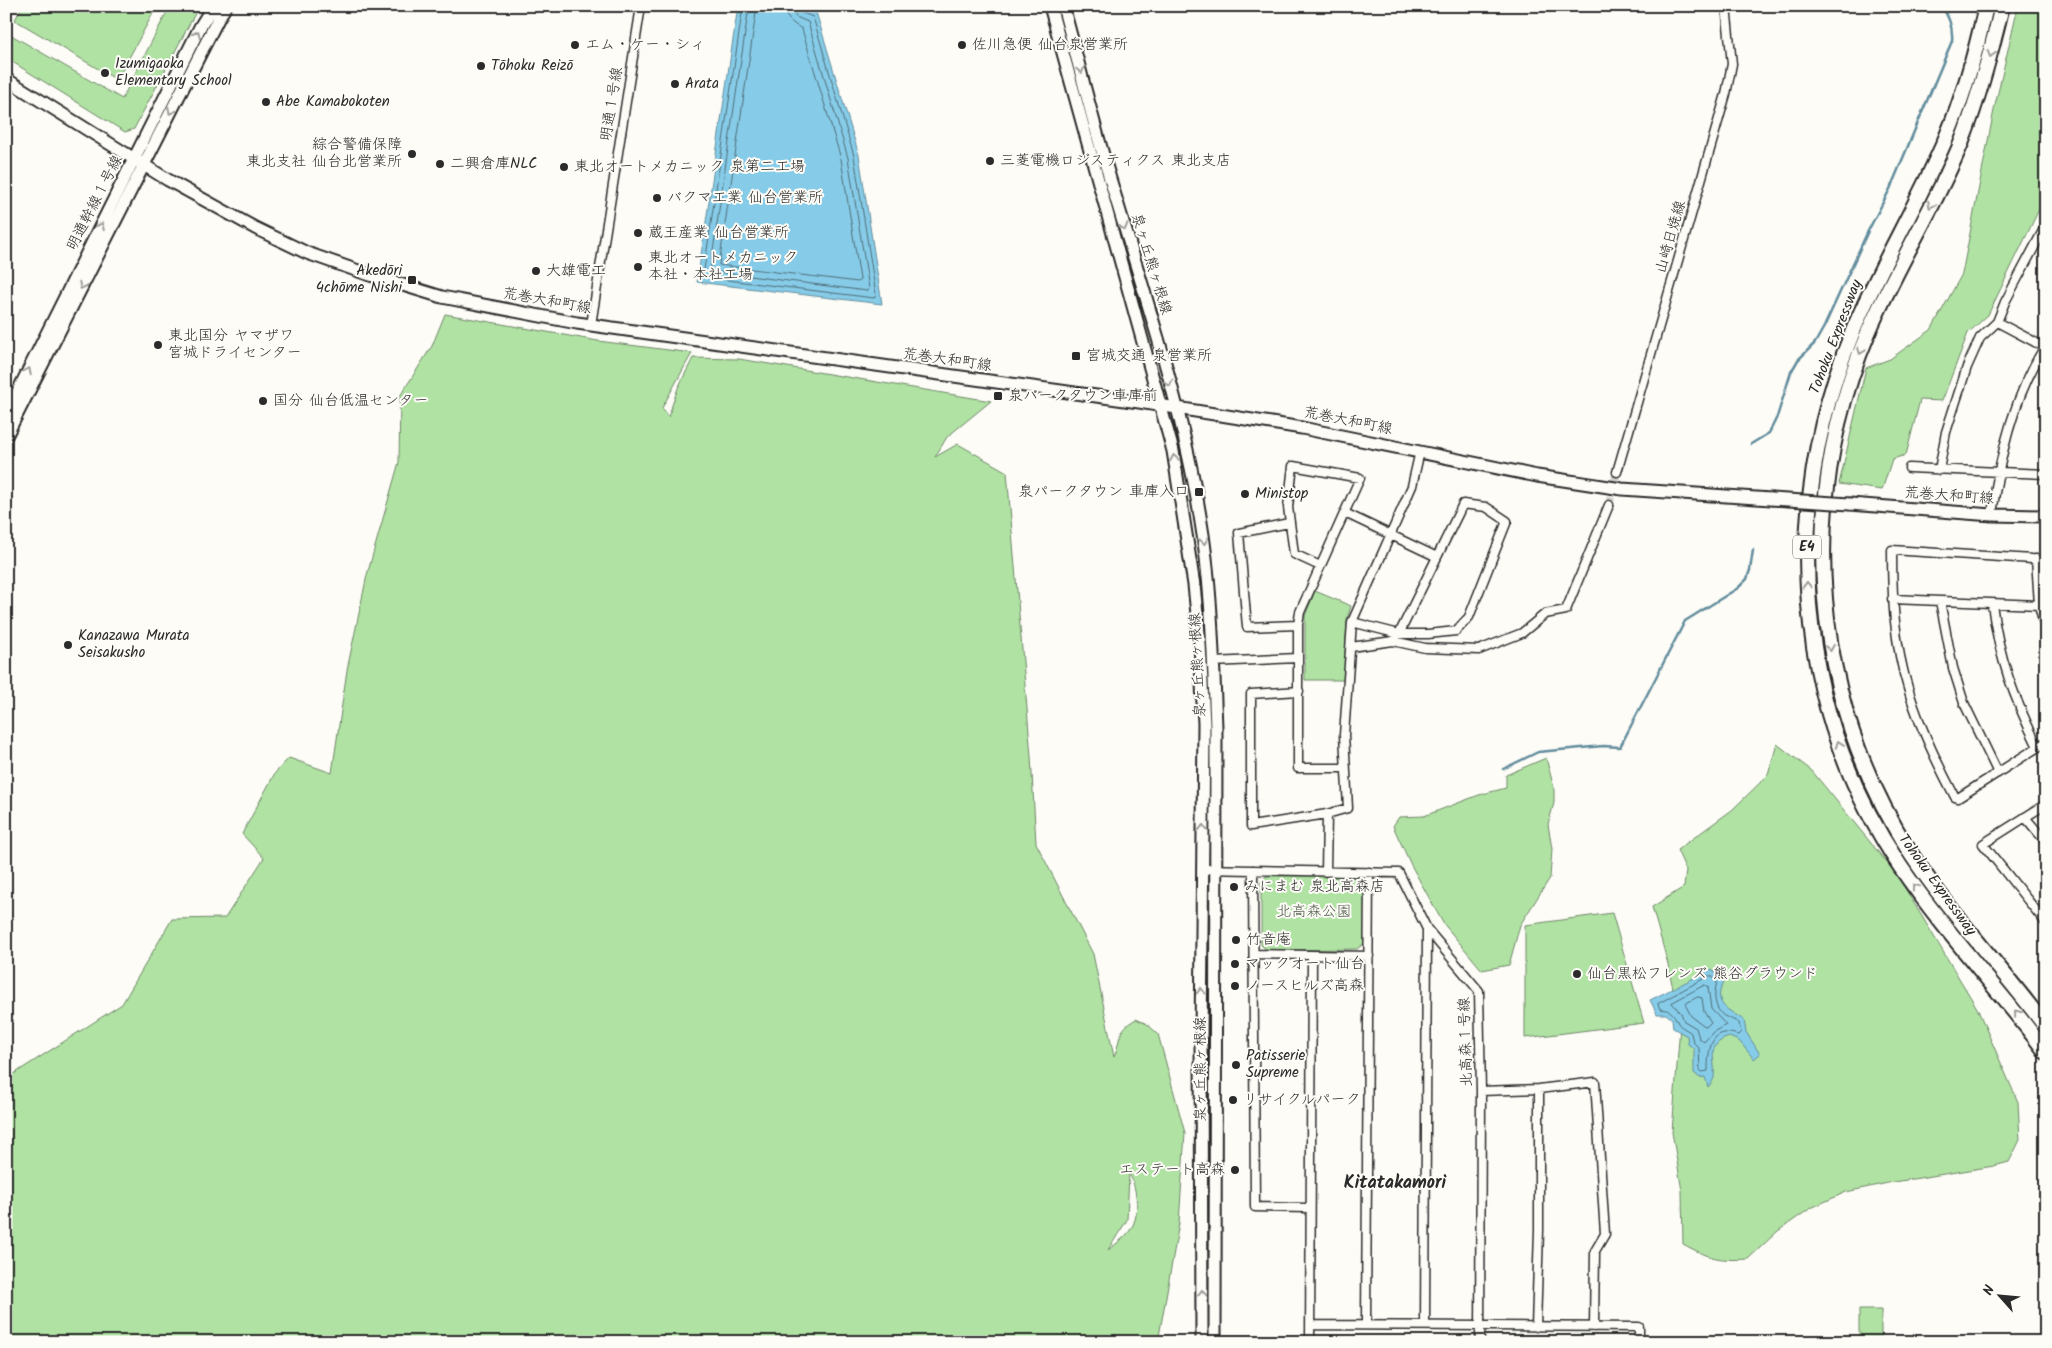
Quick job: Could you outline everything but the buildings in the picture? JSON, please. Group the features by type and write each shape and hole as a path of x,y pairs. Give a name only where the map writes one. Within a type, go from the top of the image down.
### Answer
{"highway":[{"name":"Tohoku Expressway","path":"1986,6 1978,47 1946,138 1873,285 1837,372 1824,416 1811,481 1807,590 1814,649 1829,714 1839,745 1868,810 1900,865 1925,901 2017,1013 2046,1052"},
{"name":"Tohoku Expressway","path":"2002,6 1992,50 1977,100 1961,143 1868,333 1850,381 1836,433 1830,466 1823,541 1823,582 1826,621 1836,679 1855,740 1882,802 1925,874 2046,1027"}],"street":[{"name":"明通幹線１号線","path":"6,415 139,162 200,27 213,6"},
{"path":"7,432 139,162 226,6"},
{"name":"明通１号線","path":"591,325 641,6"},
{"name":"泉ヶ丘熊ヶ根線","path":"1050,6 1161,405 1174,460 1194,585 1200,644 1204,724 1202,869 1202,1342"},
{"name":"泉ヶ丘熊ヶ根線","path":"1063,6 1176,407 1200,516 1208,582 1216,726 1215,1342"},
{"name":"山崎日焼線","path":"1617,472 1726,94 1732,64 1726,6"},
{"name":"荒巻大和町線","path":"6,79 168,180 255,228 307,253 366,274 442,297 591,325 1176,407 1302,428 1537,476 1622,489 1992,515 2046,516"},
{"path":"1939,470 1946,432 1966,368 1980,338 1997,322 2005,302 2046,225"},
{"path":"1992,515 1998,472 2016,408 2030,374 2045,347 1997,322"},
{"path":"1299,691 1251,694 1251,826 1327,814 1348,808 1344,735 1352,622 1412,486 1420,451"},
{"path":"1320,566 1294,554 1288,507 1293,466 1360,478 1300,612 1298,625 1298,768 1345,768"},
{"path":"1909,468 2046,474"},
{"path":"1352,622 1399,634 1428,634 1456,631 1469,617 1507,521 1486,507 1463,504 1399,634"},
{"path":"1350,647 1393,641 1425,648 1479,650 1522,633 1545,614 1566,610 1609,505"},
{"path":"1345,514 1437,557"},
{"path":"1289,523 1239,532 1247,627 1298,625"},
{"path":"1992,604 1996,635 2006,672 2020,710 2042,744 1958,798 1955,797 1937,762 1908,688 1899,652 1892,598 1892,550 2046,560"},
{"path":"2036,559 2039,605 2046,632"},
{"path":"1892,598 2039,605"},
{"path":"1940,601 1953,668 1968,712 1998,773"},
{"path":"1213,662 1298,658"},
{"path":"2046,804 1983,844 2046,922"},
{"path":"1326,872 1327,814"},
{"path":"2025,817 2046,842"},
{"name":"北高森１号線","path":"1202,869 1399,873 1427,929 1479,991 1481,1091 1480,1342"},
{"path":"1254,870 1254,1207 1310,1208"},
{"path":"1366,1324 1369,872"},
{"path":"1425,1325 1427,929"},
{"path":"1254,954 1369,956"},
{"path":"1310,1342 1312,956"},
{"path":"1481,1091 1539,1089 1595,1082 1605,1234 1595,1251 1594,1327"},
{"path":"1536,1327 1539,1230 1539,1089"},
{"path":"1310,1325 1639,1327 1639,1342"}],"green space":[{"path":"22,6 157,6 117,80 15,20"},
{"path":"170,6 199,6 134,129 125,132 6,58 6,32 122,99"},
{"path":"2018,6 2046,6 2046,195 1988,315 1968,333 1942,401 1920,400 1906,455 1892,459 1882,490 1839,484 1866,368 1890,359 1931,330 1962,274 1994,110"},
{"path":"445,314 598,341 692,353 662,408 668,417 678,388 693,358 739,359 991,401 947,437 935,457 958,444 1007,472 1031,756 1036,843 1093,954 1114,1057 1122,1032 1129,1023 1136,1019 1147,1024 1158,1034 1185,1133 1179,1223 1158,1342 6,1342 6,1079 122,1004 172,919 225,918 264,858 242,834 275,773 289,758 332,773 347,670 367,575 399,462 400,396 432,346","holes":["1129,1173 1136,1198 1135,1219 1129,1232 1108,1250 1127,1220"]},
{"path":"1315,591 1351,606 1347,619 1344,680 1305,680 1305,616"},
{"path":"1777,744 1812,771 1897,875 1977,1008 2018,1102 2020,1140 2009,1162 1846,1192 1811,1208 1778,1231 1748,1259 1721,1259 1700,1253 1683,1244 1682,1191 1672,1132 1680,1025 1668,964 1652,907 1684,887 1686,870 1677,850 1732,810 1768,775"},
{"path":"1546,758 1554,788 1554,803 1548,824 1552,849 1550,878 1520,925 1509,965 1482,970 1443,923 1411,865 1393,826 1399,817 1424,816 1479,795 1506,788 1506,775"},
{"name":"北高森公園","path":"1360,875 1366,881 1366,942 1357,949 1267,950 1261,945 1261,882 1266,876"},
{"name":"仙台黒松フレンズ 熊谷グラウンド","path":"1612,913 1644,1023 1525,1038 1525,925"},
{"path":"1859,1310 1881,1310 1881,1342 1859,1342"}],"water":[{"path":"738,6 793,6 816,12 859,155 882,304 697,282"},
{"path":"1712,969 1724,982 1720,996 1721,1001 1724,1006 1744,1020 1746,1032 1760,1054 1754,1059 1739,1041 1729,1037 1722,1040 1714,1048 1714,1078 1708,1087 1705,1077 1700,1078 1694,1073 1694,1049 1688,1044 1687,1036 1673,1028 1672,1019 1666,1014 1657,1014 1650,1000"}],"waterway":[{"path":"1751,444 1769,433 1777,417 1791,372 1798,360 1815,343 1824,327 1868,231 1890,189 1952,41 1950,23 1941,6"},
{"path":"1503,769 1538,752 1603,746 1620,747 1685,621 1738,588 1747,579 1753,550"}],"tunnel":[{"path":"1609,505 1617,472"}],"place":[{"name":"エム・ケー・シィ","path":"575,45"},
{"name":"佐川急便 仙台泉営業所","path":"962,45"},
{"name":"Tōhoku Reizō","path":"481,66"},
{"name":"Izumigaoka Elementary School","path":"105,73"},
{"name":"Arata","path":"675,84"},
{"name":"Abe Kamabokoten","path":"266,102"},
{"name":"綜合警備保障 東北支社 仙台北営業所","path":"412,154"},
{"name":"三菱電機ロジスティクス 東北支店","path":"990,161"},
{"name":"二興倉庫NLC","path":"440,164"},
{"name":"東北オートメカニック 泉第二工場","path":"564,167"},
{"name":"バクマ工業 仙台営業所","path":"657,198"},
{"name":"蔵王産業 仙台営業所","path":"638,233"},
{"name":"東北オートメカニック 本社・本社工場","path":"638,267"},
{"name":"大雄電工","path":"536,271"},
{"name":"Akedōri 4chōme Nishi","path":"412,280"},
{"name":"東北国分 ヤマザワ 宮城ドライセンター","path":"158,345"},
{"name":"宮城交通 泉営業所","path":"1076,356"},
{"name":"泉パークタウン車庫前","path":"998,396"},
{"name":"国分 仙台低温センター","path":"263,401"},
{"name":"泉パークタウン 車庫入口","path":"1199,492"},
{"name":"Ministop","path":"1245,494"},
{"name":"Kanazawa Murata Seisakusho","path":"68,645"},
{"name":"みにまむ 泉北高森店","path":"1234,887"},
{"name":"竹音庵","path":"1236,940"},
{"name":"マックオート仙台","path":"1235,964"},
{"name":"仙台黒松フレンズ 熊谷グラウンド","path":"1577,974"},
{"name":"ノースヒルズ高森","path":"1235,986"},
{"name":"Patisserie Supreme","path":"1236,1065"},
{"name":"リサイクルパーク","path":"1233,1100"},
{"name":"エステート高森","path":"1235,1170"}],"district":[{"name":"Kitatakamori","path":"1395,1183"}]}
